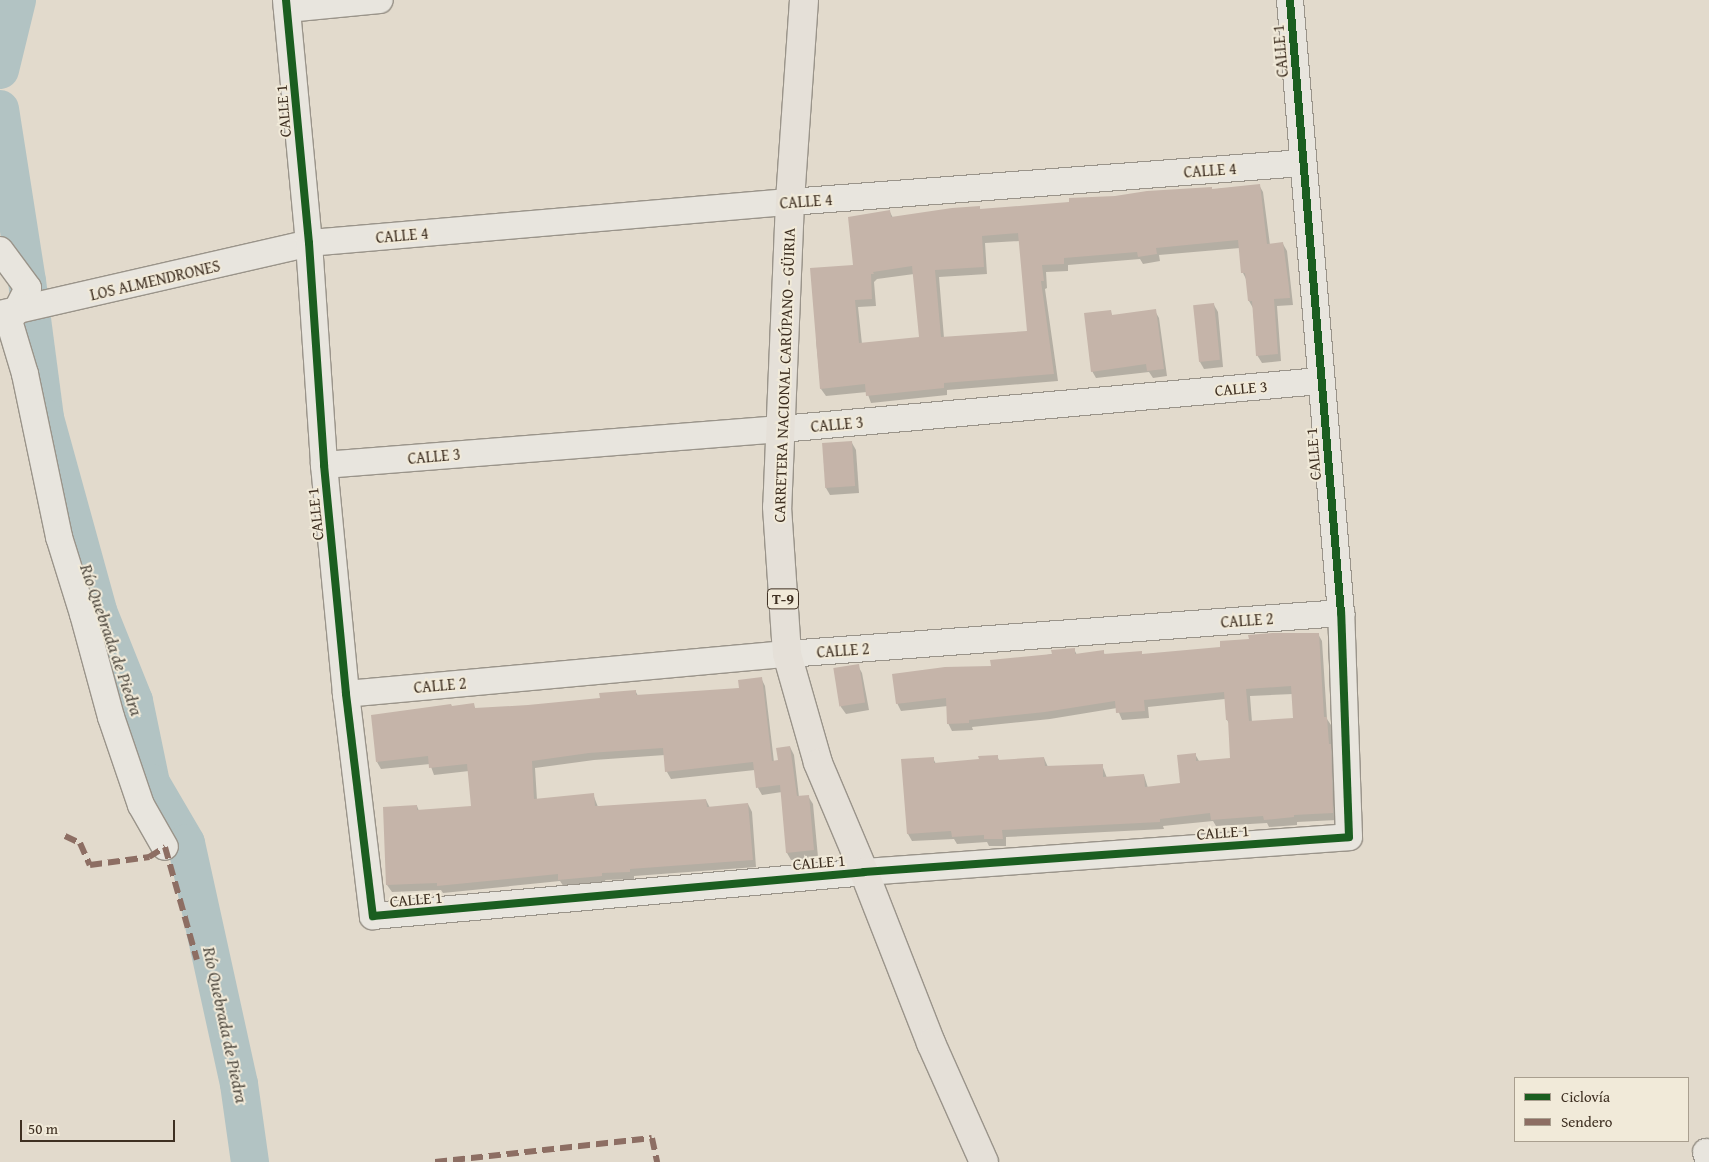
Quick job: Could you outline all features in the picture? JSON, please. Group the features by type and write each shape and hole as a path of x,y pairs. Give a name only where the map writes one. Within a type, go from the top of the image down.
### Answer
{"highway":[{"name":"CARRETERA NACIONAL CARÚPANO - GÜIRIA","path":"804,0 790,202 776,507 787,654 818,763 864,872 931,1043 984,1162"}],"street":[{"path":"287,4 380,0"},
{"name":"CALLE 1","path":"287,4 309,243 324,465 346,694 373,916 864,872 1349,837 1341,613 1320,381 1290,0"},
{"name":"CALLE 4","path":"309,243 790,202 1303,163"},
{"name":"LOS ALMENDRONES","path":"7,314 309,243"},
{"path":"0,250 28,288 7,314 25,374 59,537 111,717 141,805 165,847"},
{"name":"CALLE 3","path":"324,465 781,429 1320,381"},
{"name":"CALLE 2","path":"346,694 787,654 1341,613"}],"building":[{"path":"1260,184 1267,244 1283,242 1289,287 1290,298 1274,299 1278,354 1256,356 1252,301 1248,301 1245,273 1241,273 1238,240 1156,248 1157,254 1138,257 1137,252 1064,258 1064,264 1042,265 1044,281 1041,281 1054,374 944,383 944,388 866,396 865,384 820,389 810,268 853,265 848,217 890,210 891,217 952,208 980,206 980,209 1069,202 1069,198 1115,196 1147,191 1212,187 1212,189","holes":["1018,233 1027,331 941,337 935,270 984,267 982,236","912,266 919,337 859,343 855,300 872,299 871,274 874,274 873,272"]},
{"path":"1214,303 1220,360 1199,362 1193,305"},
{"path":"1156,309 1164,369 1147,371 1146,364 1091,372 1084,313 1111,310 1112,315"},
{"path":"852,441 855,486 825,488 822,443"},
{"path":"1319,633 1324,717 1327,717 1329,744 1331,744 1333,813 1294,815 1294,817 1264,820 1263,816 1211,820 1210,813 1160,819 1160,822 1002,830 1003,839 984,839 984,835 952,837 951,831 907,834 901,759 934,757 934,763 979,759 978,756 998,755 998,760 1044,757 1045,766 1103,764 1103,777 1144,774 1145,787 1180,783 1177,755 1196,753 1196,761 1230,758 1228,720 1226,720 1224,692 1144,700 1145,711 1116,713 1115,701 1045,712 969,720 969,723 947,724 946,698 896,704 892,674 945,667 991,666 990,660 1052,654 1051,650 1075,648 1075,654 1104,650 1104,654 1142,651 1142,654 1220,647 1220,641 1249,639 1248,635","holes":["1291,686 1293,718 1249,721 1246,689"]},
{"path":"859,664 865,703 839,707 833,668"},
{"path":"762,677 772,761 778,760 776,748 790,746 797,796 809,795 814,850 786,853 780,785 756,788 753,762 665,772 663,748 589,753 532,761 534,799 594,793 595,806 706,799 707,807 748,803 753,860 630,869 630,872 602,873 602,876 558,880 558,874 437,886 437,883 386,885 383,807 417,805 417,810 471,806 467,764 429,768 428,756 376,762 371,715 451,704 452,706 474,703 475,708 528,705 600,698 599,693 636,690 636,695 739,688 738,680"}],"waterway":[{"name":"Río Quebrada de Piedra","path":"0,70 17,0"},
{"name":"Río Quebrada de Piedra","path":"0,109 27,281 45,418 98,611 134,701 151,783 186,843 239,1084 250,1162"}],"marked path":[{"path":"65,836 80,843 90,865 149,857 165,847 197,960"},
{"path":"435,1162 652,1138 657,1162"}],"cycle path":[{"path":"286,0 309,243 324,465 346,694 373,916 864,872 1349,837 1341,613 1290,0"}]}
